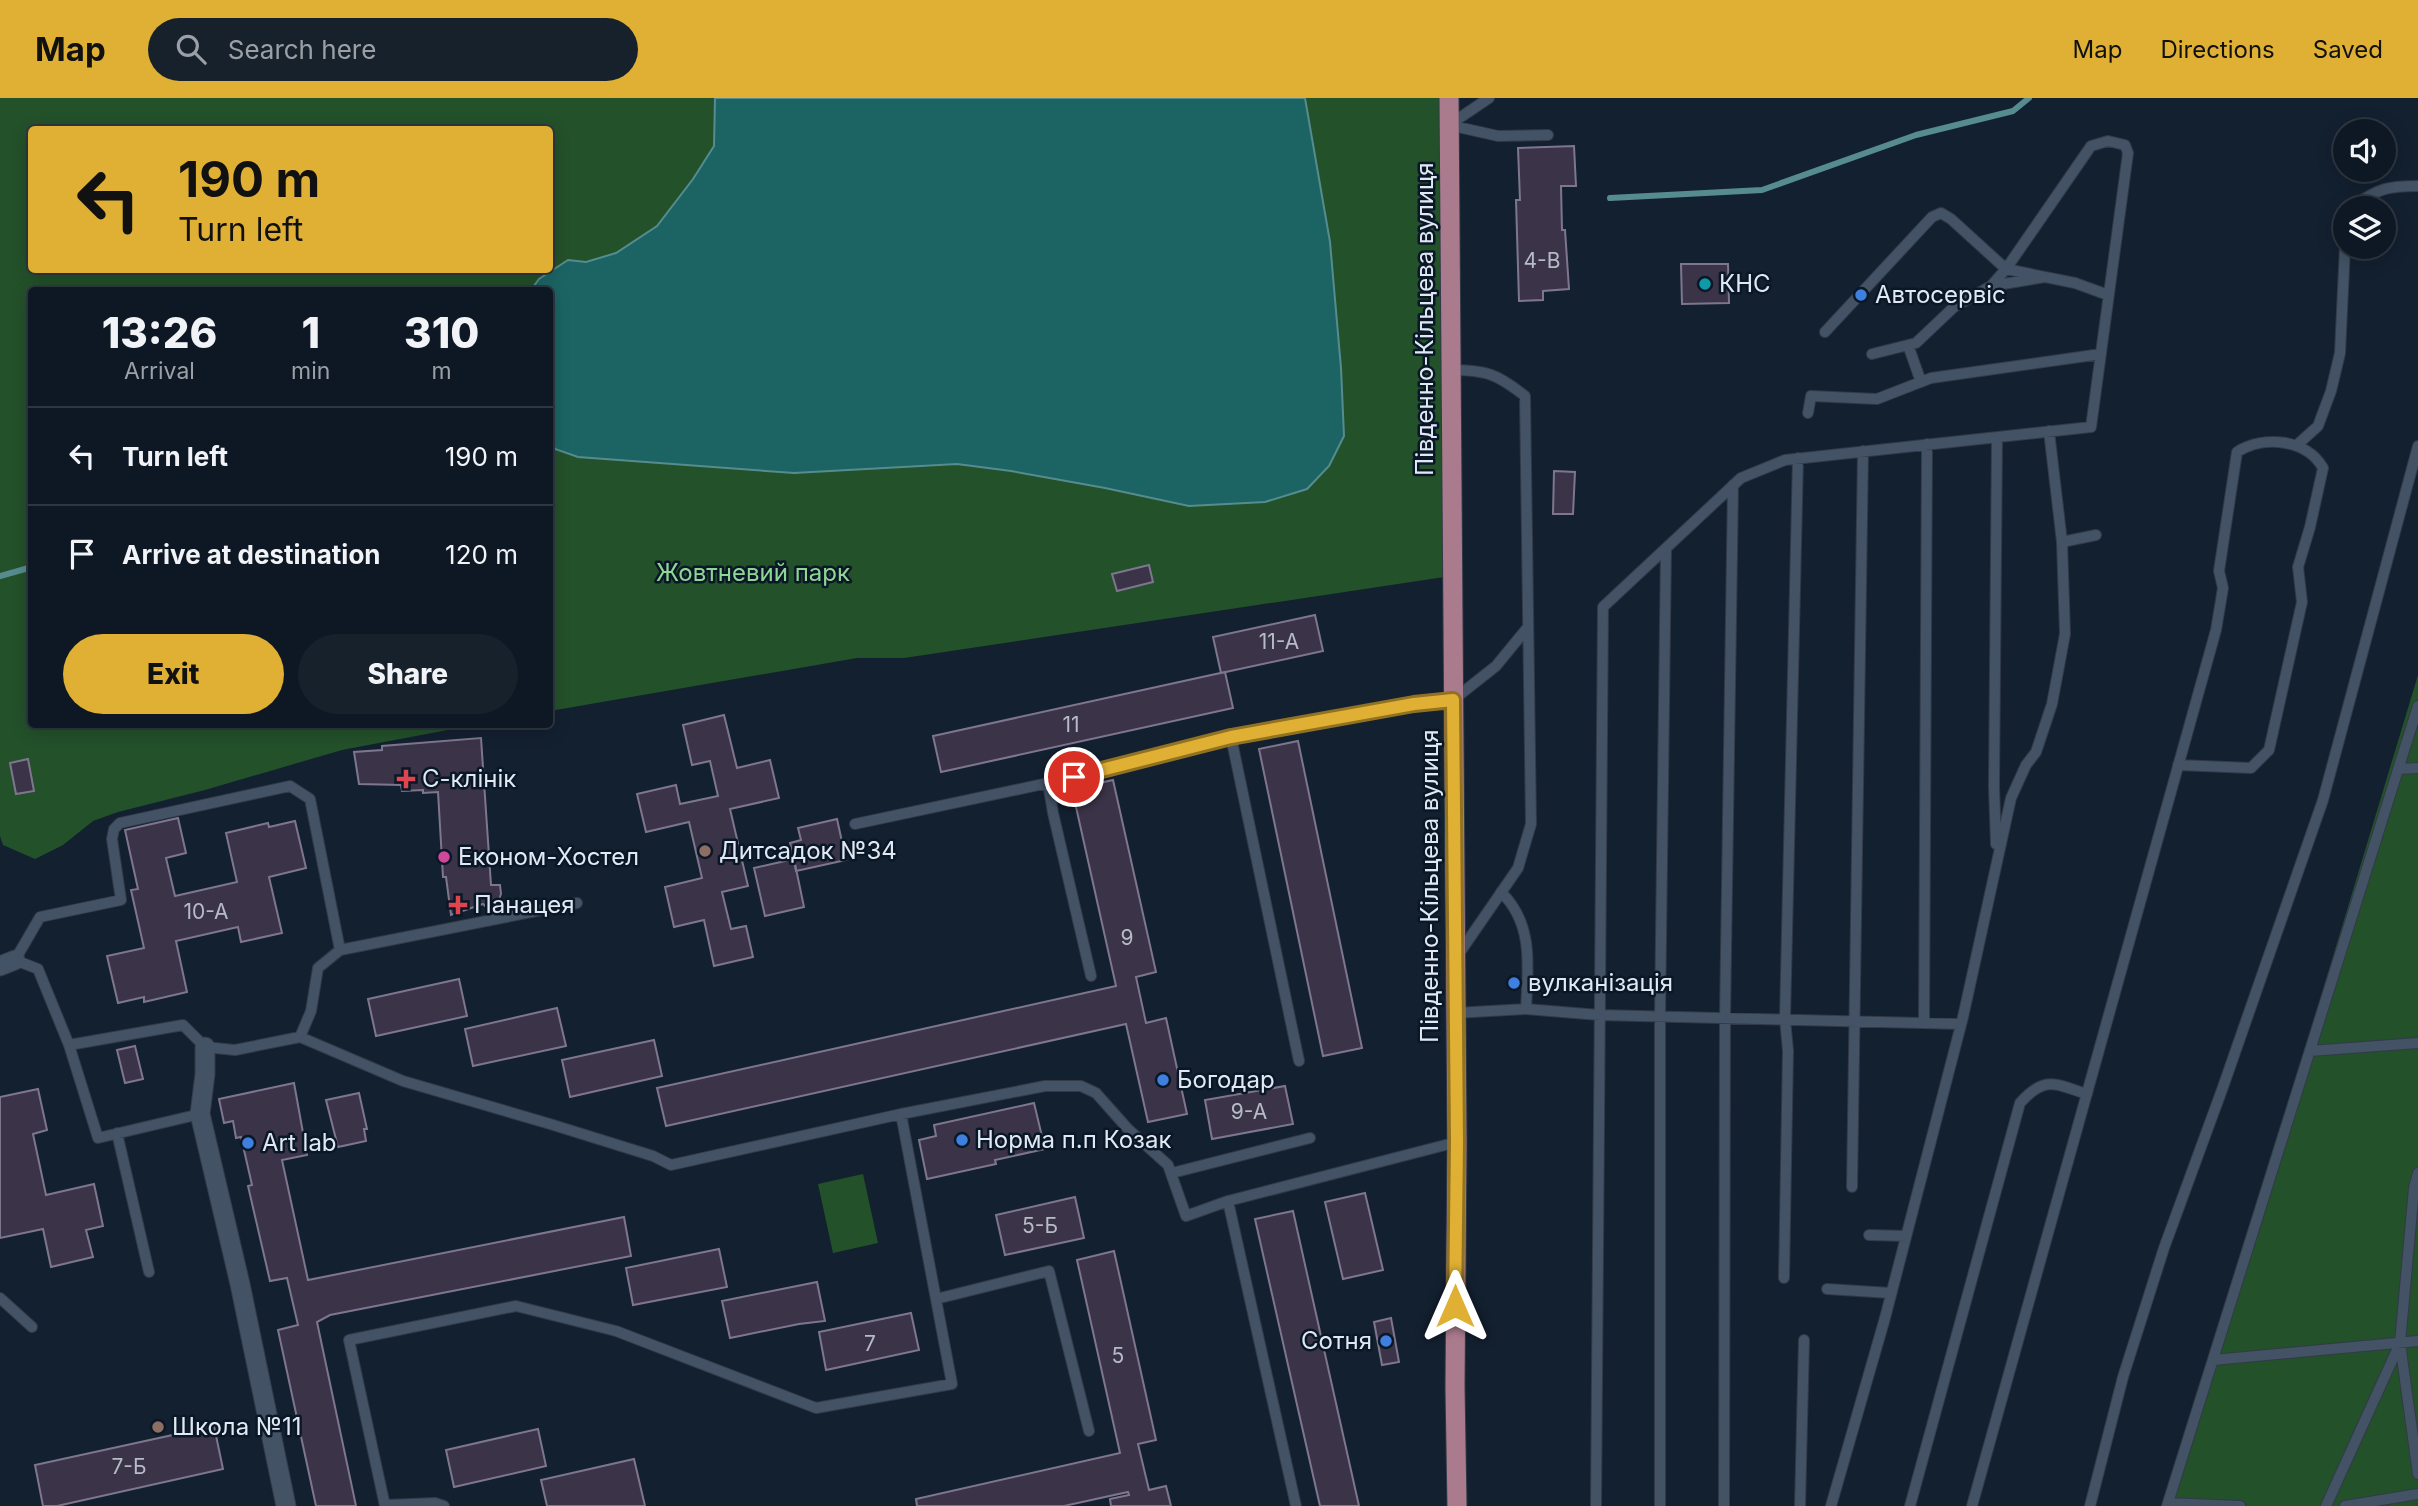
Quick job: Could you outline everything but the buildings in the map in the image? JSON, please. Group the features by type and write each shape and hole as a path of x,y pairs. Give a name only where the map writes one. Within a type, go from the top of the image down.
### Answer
{"main road":[{"name":"Південно-Кільцева вулиця","path":"1449,98 1457,1506"}],"street":[{"path":"205,1047 200,1114 240,1284 286,1506"}],"lane":[{"path":"1449,125 1489,98"},
{"path":"1449,125 1498,136 1548,135"},
{"path":"1596,1506 1603,607 1741,478 1785,460 2091,427 2128,153 2125,145 2108,141 2091,146 2007,269 1991,286 1954,307 1916,343 1872,355"},
{"path":"2368,196 2393,186 2418,186"},
{"path":"1825,332 1932,217 1941,214 1951,219 2007,269 2074,284 2108,295"},
{"path":"2298,445 2318,426 2331,391 2340,353 2345,259"},
{"path":"1991,286 2045,277"},
{"path":"1908,345 1921,382"},
{"path":"1808,414 1811,396 1877,399 1931,378 2101,354"},
{"path":"1450,370 1477,370 1502,378 1525,396 1531,824 1518,868 1454,960"},
{"path":"1831,1506 1891,1293 1961,1024 2011,798 2026,765 2036,752 2052,704 2065,634 2062,542 2049,431"},
{"path":"1997,437 1994,786 1997,860"},
{"path":"1924,1023 1927,444"},
{"path":"1972,1506 2178,765 2216,630 2223,588 2220,571 2237,452 2256,444 2298,445 2316,455 2323,468 2298,567 2302,602 2269,750 2251,768 2178,765"},
{"path":"2090,1506 2123,1377 2164,1248 2323,800 2418,446"},
{"path":"1852,1187 1863,452"},
{"path":"1784,1278 1788,1051 1786,1019 1798,458"},
{"path":"1724,1506 1725,1018 1733,485"},
{"path":"2062,542 2096,536"},
{"path":"1660,1506 1660,1016 1666,548"},
{"path":"855,824 1048,783 1231,737 1401,706 1453,700 1496,666 1528,627"},
{"path":"2240,1506 2167,1505 2418,706"},
{"path":"1231,737 1299,1060"},
{"path":"2398,769 2418,768"},
{"path":"1048,783 1091,976"},
{"path":"200,1114 98,1138 69,1045 38,969 8,963 40,917 121,900 112,839 114,829 120,823 290,786 310,799 340,950"},
{"path":"1501,892 1513,904 1524,926 1528,970 1526,1009"},
{"path":"299,1037 311,1012 318,968 340,950 577,903"},
{"path":"1455,1013 1526,1009 1600,1015 1961,1024"},
{"path":"69,1045 183,1025 205,1047 235,1050 299,1037 403,1082 550,1124 653,1156 671,1165 901,1114 1045,1086 1081,1086 1096,1093 1128,1129 1168,1165 1186,1216 1228,1201 1457,1142"},
{"path":"2310,1051 2418,1043"},
{"path":"1910,1506 2020,1103 2034,1088 2043,1085 2055,1084 2087,1094"},
{"path":"444,1506 435,1503 386,1506 349,1340 516,1306 616,1331 816,1408 952,1384 901,1114"},
{"path":"117,1133 149,1272"},
{"path":"1172,1173 1310,1138"},
{"path":"2418,1173 2414,1188 2400,1343 2418,1474"},
{"path":"1228,1201 1296,1506"},
{"path":"1869,1235 1906,1236"},
{"path":"936,1299 1049,1271 1089,1431"},
{"path":"1827,1289 1891,1293"},
{"path":"0,1298 32,1327"},
{"path":"1800,1506 1804,1340"},
{"path":"2213,1360 2418,1341"},
{"path":"2326,1506 2400,1343"},
{"path":"2345,1506 2418,1493"}],"green space":[{"path":"0,98 715,98 714,146 657,226 616,253 586,262 568,261 553,270 553,126 28,126 28,273 549,273 533,287 28,287 28,728 458,728 342,750 118,812 93,821 63,845 35,859 3,845 0,836"},
{"name":"Жовтневий парк","path":"1305,98 1448,98 1451,576 904,658 857,658 553,710 553,445 555,449 578,457 794,473 957,464 1105,488 1189,506 1341,368 1330,242"},
{"path":"2418,675 2418,1506 2167,1506"},
{"path":"863,1174 878,1243 833,1253 818,1184"}],"shaded area":[{"path":"715,98 1305,98 1330,242 1344,436 1329,466 1307,489 1265,502 1189,506 1105,488 957,464 794,473 578,457 555,449 553,287 533,287 539,279 553,273 553,270 568,260 586,262 616,253 657,226 714,146"}],"waterway":[{"path":"1610,198 1762,190 1916,135 2013,111 2029,98"},
{"path":"0,576 28,568"}],"place":[{"name":"КНС","path":"1705,284"},
{"name":"Автосервіс","path":"1861,295"},
{"name":"С-клінік","path":"406,779"},
{"name":"Дитсадок №34","path":"705,851"},
{"name":"Економ-Хостел","path":"444,857"},
{"name":"Панацея","path":"458,905"},
{"name":"вулканізація","path":"1514,983"},
{"name":"Богодар","path":"1163,1080"},
{"name":"Норма п.п Козак","path":"962,1140"},
{"name":"Art lab","path":"248,1143"},
{"name":"Сотня","path":"1386,1341"},
{"name":"Школа №11","path":"158,1427"}],"route":[{"path":"1074,777 1231,737 1414,704 1453,700 1457,1142 1455,1306"}]}
